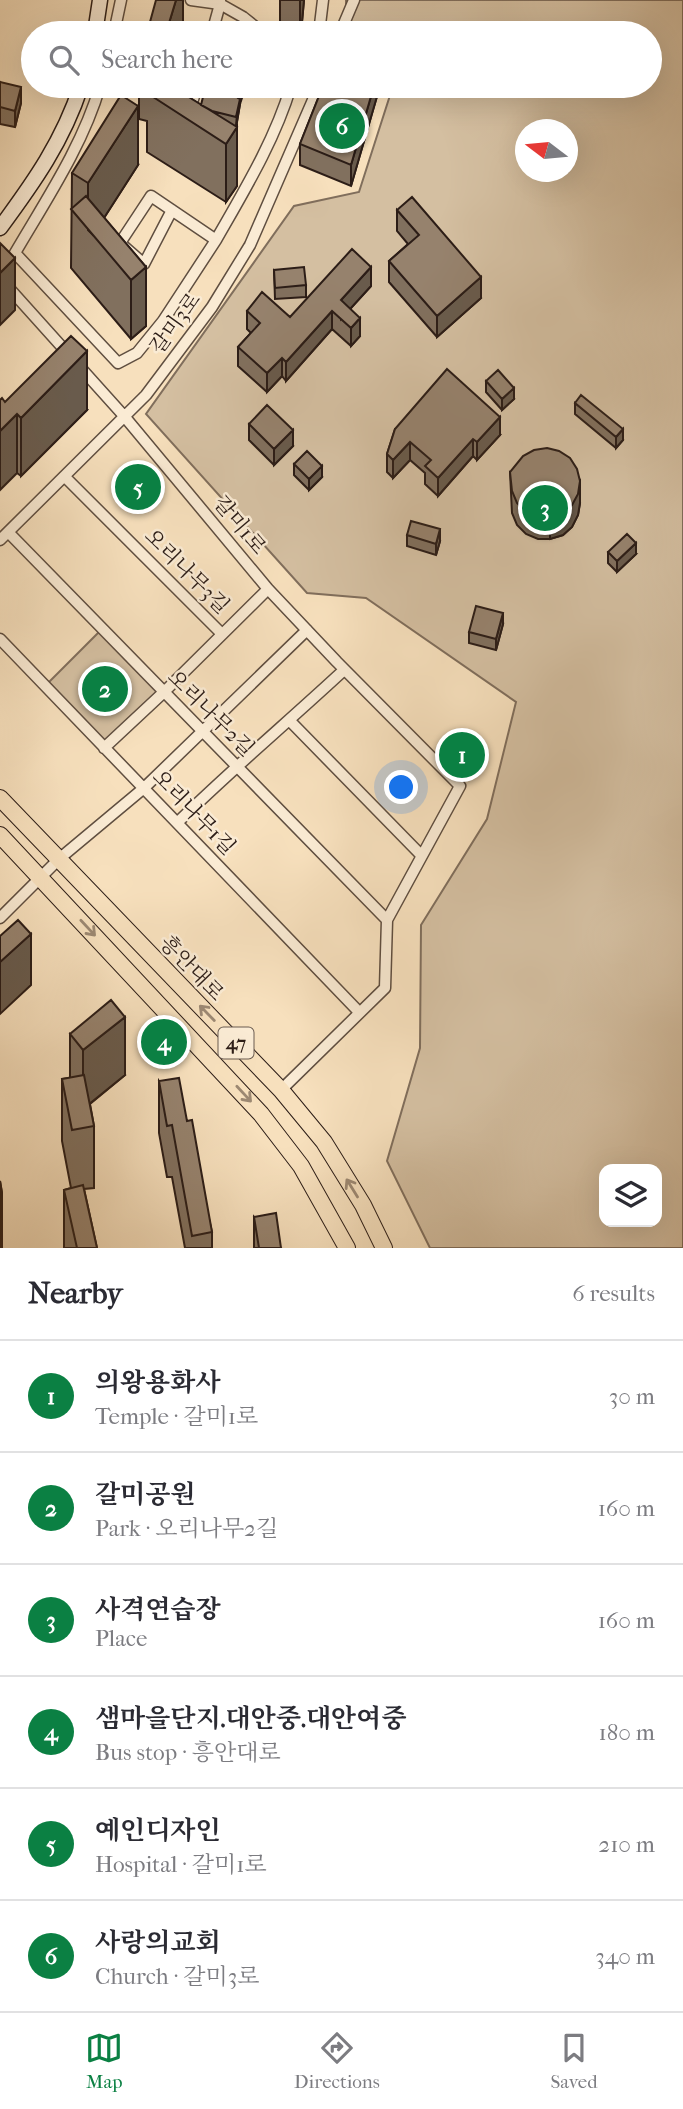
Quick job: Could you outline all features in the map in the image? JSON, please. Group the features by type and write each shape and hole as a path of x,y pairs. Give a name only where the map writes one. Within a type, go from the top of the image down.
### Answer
{"main road":[{"name":"흥안대로","path":"0,798 281,1090 324,1142 363,1205 384,1248"},
{"path":"4,840 27,826"},
{"name":"47","path":"4,840 261,1114 301,1166 347,1248"}],"street":[{"path":"97,21 100,0"},
{"path":"117,21 121,0"},
{"path":"191,0 220,2 246,21"},
{"path":"320,21 323,0"},
{"path":"346,21 354,0"},
{"path":"215,21 220,2"},
{"path":"0,228 42,170 77,98"},
{"path":"95,98 60,176 15,253 118,363 137,353 163,321 216,240 246,188 287,98"},
{"path":"188,120 194,98"},
{"path":"294,145 308,98"},
{"name":"갈미3로","path":"4,536 146,395 212,307 250,245 313,98"},
{"path":"172,210 144,264 120,243 151,196 172,210 216,240"},
{"name":"갈미1로","path":"0,278 124,416 268,589 344,670 460,786 422,856"},
{"name":"오리나무3길","path":"65,477 222,634"},
{"name":"오리나무2길","path":"4,536 237,765 387,920"},
{"path":"104,748 268,589"},
{"path":"0,918 59,859 144,788 307,630"},
{"name":"오리나무1길","path":"0,639 359,1012"},
{"path":"177,823 237,765 290,721 344,670"},
{"path":"281,1090 385,988 387,920 422,856 290,721"}],"shaded area":[{"path":"346,0 683,0 683,1248 430,1248 387,1161 420,1048 421,925 487,819 516,702 366,598 307,593 146,414 294,206 359,192 389,98 662,98 662,21 347,21"},
{"path":"102,629 164,692 104,748 45,686"}],"building":[{"path":"156,0 176,0 170,21 150,21"},
{"path":"0,82 21,87 15,111 0,107"},
{"path":"119,98 126,98 138,106 88,183 72,173"},
{"path":"155,98 190,98 237,127 226,144"},
{"path":"203,98 240,99 236,117 212,111 201,105"},
{"path":"318,98 371,98 351,165 300,144"},
{"path":"86,196 146,267 131,280 71,209"},
{"path":"412,197 481,277 437,316 389,261 419,235 397,210"},
{"path":"0,243 15,258 0,273"},
{"path":"352,249 371,267 341,300 360,318 351,328 332,311 286,362 282,358 267,373 238,347 260,323 247,311 262,292 290,317"},
{"path":"304,267 306,285 275,288 274,270"},
{"path":"71,336 87,351 21,418 17,414 0,431 0,400 2,398 5,402"},
{"path":"447,369 500,417 477,442 473,439 438,478 425,466 431,460 410,442 393,460 387,454 395,429"},
{"path":"498,370 514,388 502,399 486,381"},
{"path":"581,395 623,429 616,437 575,403"},
{"path":"267,405 293,430 274,449 249,424"},
{"path":"547,448 570,458 580,481 578,494 572,505 563,513 550,518 526,512 517,503 512,491 510,472 523,456 534,450"},
{"path":"307,451 322,466 309,479 294,464"},
{"path":"411,521 440,529 436,544 407,535"},
{"path":"627,534 636,543 617,561 608,552"},
{"path":"476,606 503,613 496,639 469,632"},
{"path":"18,920 31,934 0,962 0,936"},
{"path":"111,1000 125,1017 83,1050 70,1034"},
{"path":"84,1075 94,1126 72,1130 62,1079"},
{"path":"179,1078 187,1121 192,1120 212,1232 192,1236 172,1125 167,1126 159,1081"},
{"path":"83,1185 97,1248 77,1248 64,1190"},
{"path":"276,1213 281,1248 259,1248 254,1217"}],"place":[{"name":"사랑의교회","path":"342,126"},
{"name":"예인디자인","path":"138,487"},
{"name":"사격연습장","path":"545,508"},
{"name":"갈미공원","path":"105,689"},
{"name":"의왕용화사","path":"462,755"},
{"name":"샘마을단지.대안중.대안여중","path":"164,1042"}]}
